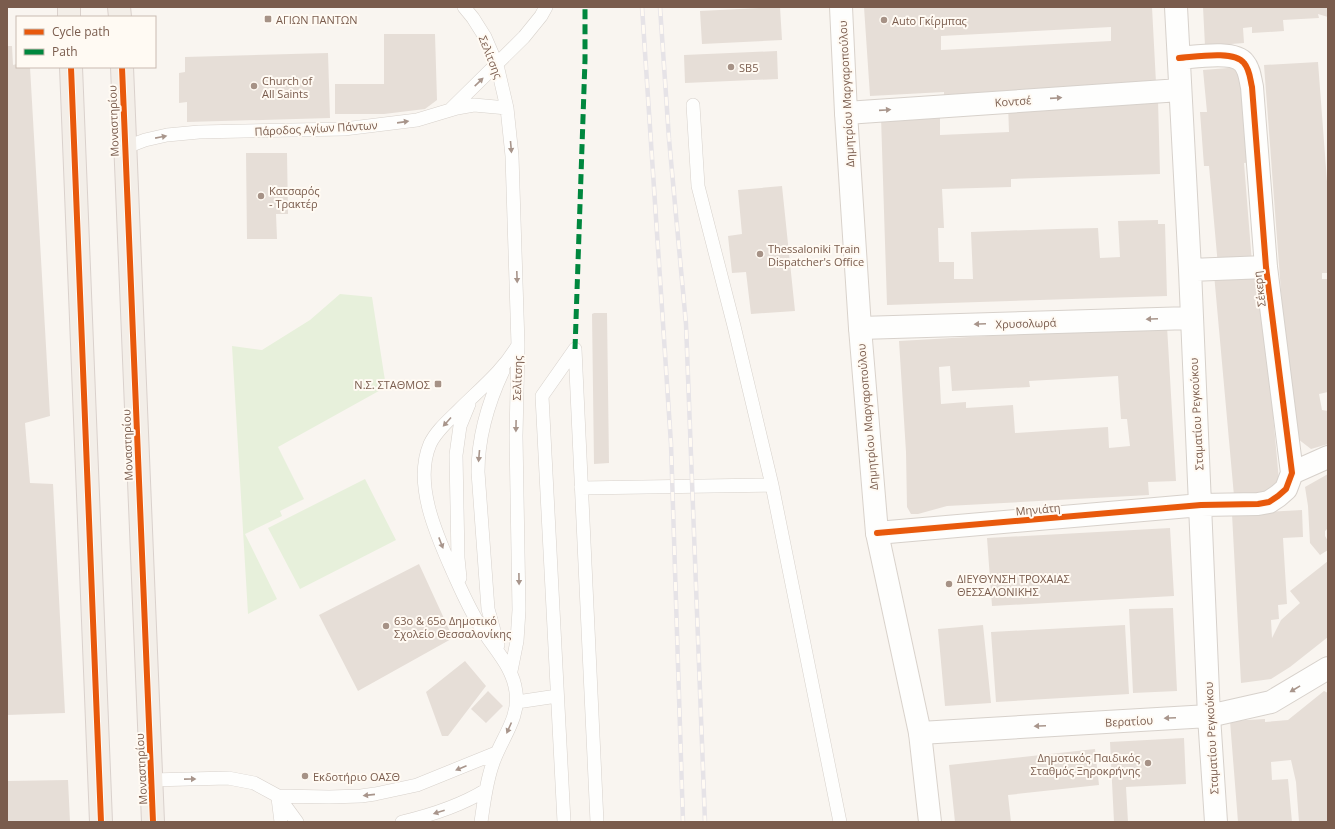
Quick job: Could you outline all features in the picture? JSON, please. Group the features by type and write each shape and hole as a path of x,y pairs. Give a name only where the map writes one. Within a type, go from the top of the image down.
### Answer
{"main road":[{"path":"71,68 101,822"},
{"name":"Μοναστηρίου","path":"122,68 124,148 153,822"}],"street":[{"name":"Δημητρίου Μαργαροπούλου","path":"841,7 846,113 860,328 876,533 920,733 930,822"},
{"name":"Σταματίου Ρεγκούκου","path":"1176,7 1190,270 1209,716 1216,822"},
{"name":"Σέκερη","path":"1179,58 1228,55 1238,57 1245,64 1249,74 1266,267 1292,473"},
{"name":"Κοντσέ","path":"846,113 1180,90"},
{"path":"1190,270 1266,267"},
{"name":"Χρυσολωρά","path":"860,328 1191,318"},
{"path":"1200,505 1258,504 1269,502 1286,489 1292,473 1328,457"},
{"name":"Μηνιάτη","path":"876,533 1200,505"},
{"name":"Βερατίου","path":"920,733 1209,716 1271,702 1328,668"}],"lane":[{"name":"Σελίτσης","path":"464,7 485,37 497,65 507,108 512,156 518,345 516,436 519,610 517,641 508,666 516,691 517,702 512,720 496,753 489,774 482,822"},
{"path":"451,109 524,37 538,20 546,7"},
{"name":"Πάροδος Αγίων Πάντων","path":"124,148 146,140 199,132 344,129 417,120 451,109 474,105 507,108"},
{"path":"693,105 698,186 772,485 840,822"},
{"path":"508,666 495,640 488,609 478,456 490,402 505,365 518,345"},
{"path":"564,822 542,396 575,349 597,822"},
{"path":"505,365 452,417 435,436 430,444 426,458 425,471 426,492 441,544 462,593 476,620 508,666"},
{"path":"462,593 458,558 456,455 460,426 475,394"},
{"path":"581,488 772,485"},
{"path":"517,702 557,696"},
{"path":"278,796 329,797 381,793 417,785 496,753"},
{"path":"151,780 228,778 254,783 278,796 297,822"},
{"path":"402,822 444,811 486,790"},
{"path":"278,796 281,822"}],"green space":[{"path":"340,294 372,297 386,387 278,447 304,499 280,511 282,516 245,534 277,599 248,614 232,346 262,350 310,320"},
{"path":"365,479 396,540 300,589 268,528"}],"building":[{"path":"780,7 782,40 702,44 700,11"},
{"path":"864,7 1152,7 1156,83 944,95 944,92 870,96","holes":["1111,27 1111,41 941,50 941,36"]},
{"path":"1203,7 1328,7 1328,17 1318,14 1319,18 1283,20 1284,31 1252,33 1252,27 1243,28 1244,43 1205,46"},
{"path":"384,34 435,34 437,100 425,109 384,114 335,114 335,84 384,84"},
{"path":"7,46 12,46 13,65 16,64 16,68 30,68 50,416 25,423 30,483 53,484 65,713 7,715"},
{"name":"SB5","path":"777,51 778,79 685,83 684,55"},
{"name":"Church of All Saints","path":"328,53 330,118 187,122 187,102 179,103 179,73 185,72 185,57"},
{"path":"1318,62 1328,195 1328,273 1322,273 1322,279 1328,279 1328,392 1319,394 1322,410 1328,411 1328,444 1311,449 1298,439 1286,358 1264,65"},
{"path":"1240,67 1254,162 1244,163 1252,263 1218,266 1209,166 1204,166 1200,112 1207,112 1203,70"},
{"path":"1158,100 1160,174 1011,179 1011,187 942,189 944,228 938,228 939,262 954,262 954,279 973,279 971,232 1057,229 1098,228 1100,258 1120,257 1118,221 1158,220 1158,224 1165,224 1167,296 887,305 881,117 940,115 940,135 1009,132 1008,104"},
{"path":"246,153 287,153 288,214 276,214 277,239 247,239"},
{"name":"Thessaloniki Train Dispatcher's Office","path":"782,186 795,311 751,314 746,272 732,273 728,236 742,234 738,190"},
{"path":"1260,270 1280,492 1234,496 1214,274"},
{"path":"607,313 609,463 594,464 592,314"},
{"path":"1167,326 1176,481 1148,482 1149,495 947,506 918,514 911,514 907,507 906,452 899,341","holes":["950,366 952,391 1030,387 1029,381 1118,376 1121,419 1127,419 1130,446 1109,448 1108,427 1015,433 1013,405 966,408 966,402 941,404 939,367"]},
{"path":"1328,474 1328,528 1325,531 1325,536 1328,541 1328,550 1320,555 1310,543 1308,506 1305,487"},
{"path":"1302,510 1303,537 1283,538 1287,604 1278,605 1279,619 1271,620 1272,638 1281,620 1300,603 1290,591 1328,561 1328,637 1290,667 1271,679 1241,683 1232,514"},
{"path":"1170,528 1174,596 992,606 987,538"},
{"name":"63ο & 65o Δημοτικό Σχολείο Θεσσαλονίκης","path":"419,564 453,638 358,691 319,615"},
{"path":"1173,608 1177,691 1133,693 1129,609"},
{"path":"983,625 991,703 945,706 938,629"},
{"path":"1125,625 1129,694 996,702 991,632"},
{"path":"465,661 486,686 448,736 442,736 426,692"},
{"path":"488,691 503,706 486,723 471,709"},
{"path":"1324,691 1328,693 1328,822 1299,822 1296,782 1291,760 1271,762 1272,780 1288,779 1292,822 1238,822 1230,721 1265,719 1265,722 1288,720"},
{"name":"Δημοτικός Παιδικός Σταθμός Ξηροκρήνης","path":"1184,738 1186,784 1126,787 1128,822 1114,822 1110,742"},
{"path":"1095,749 1099,785 1008,795 1011,822 955,822 949,765"},
{"path":"68,780 70,822 7,822 7,781"}],"railway":[{"path":"642,7 671,444 683,822"},
{"path":"660,7 669,139 686,324 705,822"}],"marked path":[{"path":"575,349 585,60 585,7"}],"cycle path":[{"path":"877,533 1201,505 1258,504 1269,502 1286,489 1292,473 1266,267 1250,75 1244,63 1239,59 1232,57 1214,55 1179,58"},
{"path":"71,68 101,822"},
{"path":"122,68 153,822"}],"place":[{"name":"ΑΓΙΩΝ ΠΑΝΤΩΝ","path":"268,19"},
{"name":"Auto Γκίρμπας","path":"884,20"},
{"name":"SB5","path":"731,67"},
{"name":"Church of All Saints","path":"254,86"},
{"name":"Κατσαρός - Τρακτέρ","path":"261,196"},
{"name":"Thessaloniki Train Dispatcher's Office","path":"760,254"},
{"name":"Ν.Σ. ΣΤΑΘΜΟΣ","path":"438,384"},
{"name":"ΔΙΕΥΘΥΝΣΗ ΤΡΟΧΑΙΑΣ ΘΕΣΣΑΛΟΝΙΚΗΣ","path":"949,584"},
{"name":"63ο & 65o Δημοτικό Σχολείο Θεσσαλονίκης","path":"386,626"},
{"name":"Δημοτικός Παιδικός Σταθμός Ξηροκρήνης","path":"1148,763"},
{"name":"Εκδοτήριο ΟΑΣΘ","path":"305,776"}]}
